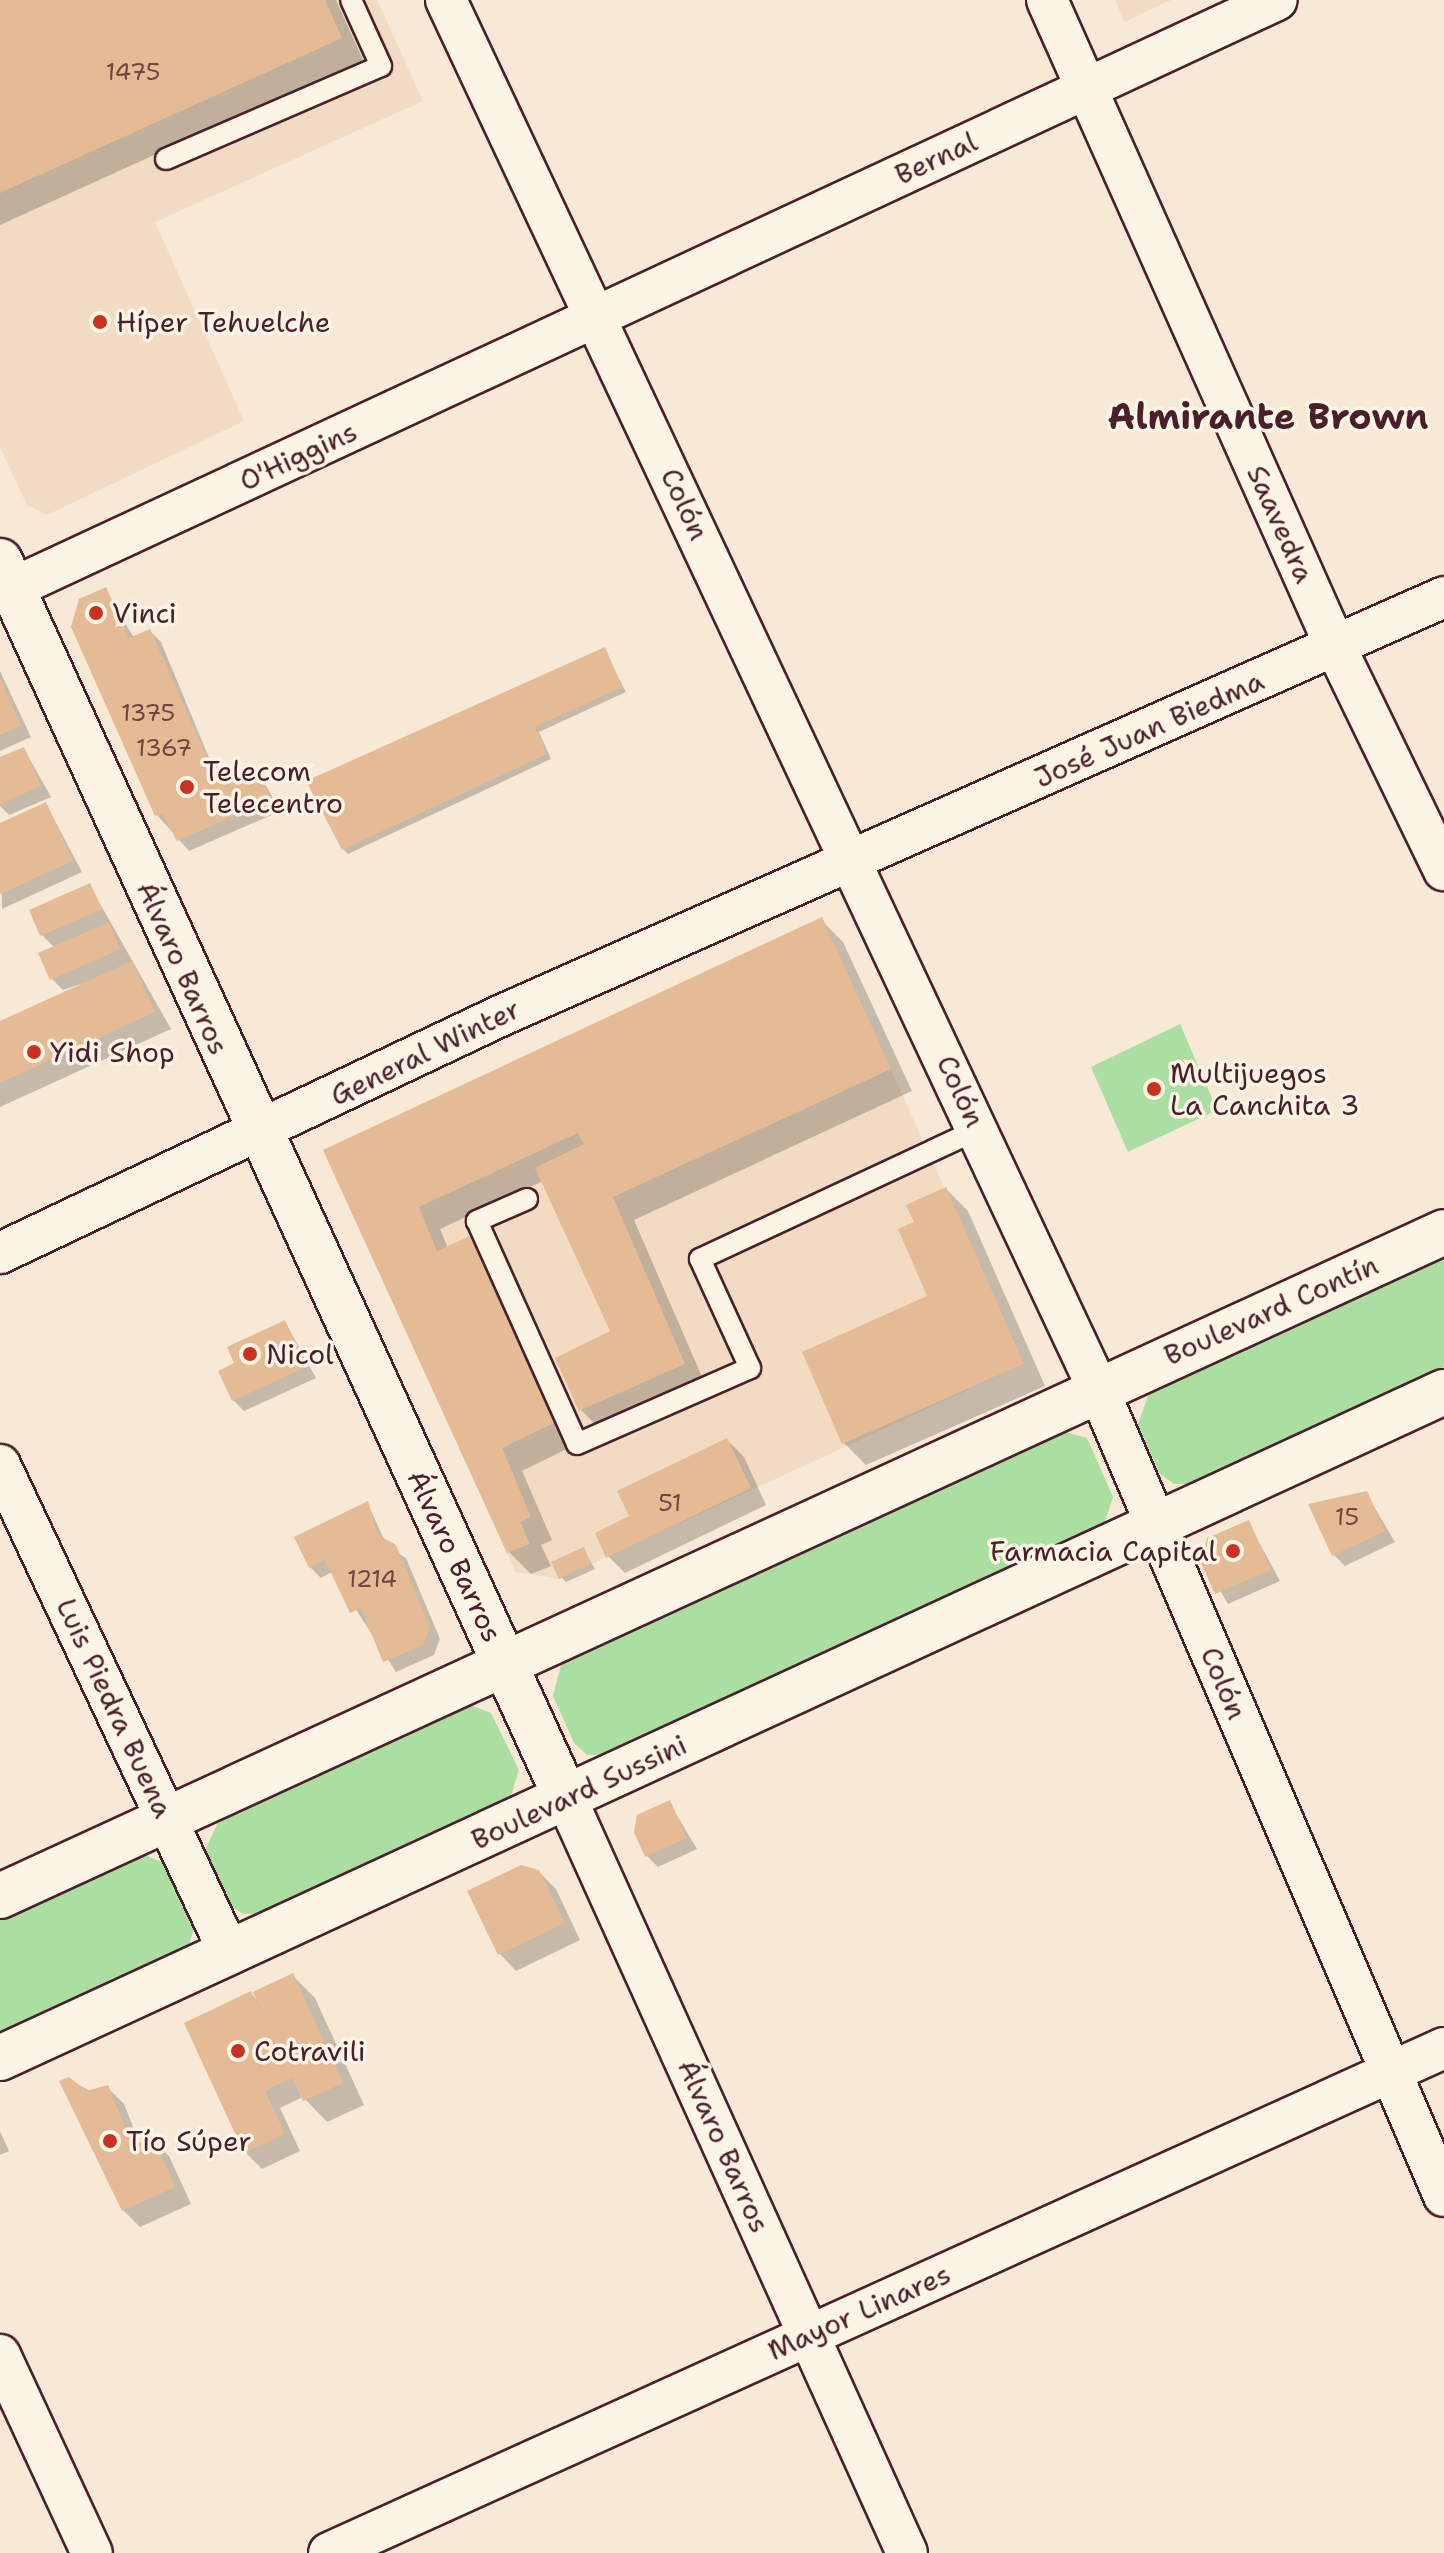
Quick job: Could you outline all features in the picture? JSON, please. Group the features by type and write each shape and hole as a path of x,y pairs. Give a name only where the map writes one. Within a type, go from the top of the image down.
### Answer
{"main road":[{"name":"Álvaro Barros","path":"4,581 566,1798"},
{"name":"Boulevard Contín","path":"1098,1389 1444,1232"},
{"path":"0,1896 1098,1389"},
{"path":"1158,1527 1444,1392"},
{"name":"Boulevard Sussini","path":"0,2058 1158,1527"}],"street":[{"name":"Colón","path":"446,0 854,859 1098,1389 1444,2196"},
{"name":"Saavedra","path":"1047,0 1336,648 1444,870"},
{"name":"Bernal","path":"595,316 1277,0"},
{"name":"O'Higgins","path":"4,581 595,316"},
{"name":"José Juan Biedma","path":"854,859 1336,648 1444,597"},
{"name":"General Winter","path":"0,1253 854,859"},
{"name":"Luis Piedra Buena","path":"0,1465 229,1952"},
{"name":"Álvaro Barros","path":"566,1798 907,2553"},
{"name":"Mayor Linares","path":"329,2553 1444,2048"},
{"path":"0,2355 92,2553"}],"lane":[{"path":"166,159 381,66 351,0"},
{"path":"527,1199 477,1221 577,1444 750,1368 700,1259 979,1129"}],"shaded area":[{"name":"Híper Tehuelche","path":"0,0 377,0 423,101 155,222 244,421 47,515 27,505 0,447"},
{"path":"1115,0 1171,0 1124,22"},
{"path":"822,917 1024,1364 559,1579 516,1572 323,1150"}],"green space":[{"name":"Multijuegos La Canchita 3","path":"1180,1024 1217,1110 1128,1152 1091,1067"},
{"path":"1444,1257 1444,1367 1193,1484 1174,1484 1159,1473 1138,1424 1150,1391"},
{"path":"1062,1431 1087,1438 1113,1497 1104,1524 604,1755 587,1755 574,1743 553,1696 562,1661"},
{"path":"468,1704 491,1713 519,1770 510,1799 264,1913 243,1914 227,1903 204,1853 220,1818"},
{"path":"145,1855 164,1863 194,1928 188,1949 0,2036 0,1918"}],"building":[{"path":"0,0 325,0 342,38 0,193"},
{"path":"106,587 129,638 150,629 210,764 220,759 230,782 257,769 271,799 177,841 162,813 155,816 71,627 79,599"},
{"path":"605,647 622,687 535,727 547,754 342,850 306,781"},
{"path":"0,678 21,726 0,735"},
{"path":"24,747 41,786 0,804 0,757"},
{"path":"46,802 73,861 0,894 0,823"},
{"path":"90,883 102,909 40,936 29,910"},
{"path":"822,917 891,1069 613,1197 685,1364 579,1411 555,1358 610,1331 535,1168 584,1144 578,1133 419,1207 437,1251 470,1236 554,1423 502,1448 531,1517 520,1522 530,1544 507,1553 323,1150"},
{"path":"109,922 120,949 50,980 38,953"},
{"name":"Yidi Shop","path":"132,961 155,1012 0,1083 0,1021"},
{"path":"946,1187 1024,1364 842,1444 802,1352 927,1296 898,1229 914,1222 906,1205"},
{"path":"285,1320 306,1367 232,1401 218,1371 234,1363 227,1347"},
{"path":"727,1438 751,1488 606,1558 595,1533 629,1516 617,1491"},
{"path":"1367,1491 1385,1531 1332,1556 1308,1504"},
{"path":"368,1501 377,1534 396,1545 430,1627 423,1645 383,1662 361,1608 350,1613 325,1560 309,1568 294,1537"},
{"name":"Farmacia Capital","path":"1249,1520 1271,1570 1215,1594 1201,1563 1207,1538"},
{"path":"584,1547 591,1564 559,1579 551,1562"},
{"path":"670,1800 687,1838 645,1857 634,1832 637,1815"},
{"path":"521,1865 539,1870 565,1923 498,1955 467,1891"},
{"name":"Cotravili","path":"293,1973 343,2083 303,2101 292,2078 265,2091 285,2134 244,2153 184,2023 251,1991 264,2017 253,1992"},
{"name":"Tío Súper","path":"69,2077 86,2091 108,2085 132,2145 153,2137 175,2187 122,2211 59,2081"}],"place":[{"name":"Híper Tehuelche","path":"100,322"},
{"name":"Vinci","path":"96,613"},
{"name":"Telecom Telecentro","path":"187,787"},
{"name":"Yidi Shop","path":"34,1052"},
{"name":"Multijuegos La Canchita 3","path":"1154,1089"},
{"name":"Nicol","path":"250,1354"},
{"name":"Farmacia Capital","path":"1233,1551"},
{"name":"Cotravili","path":"238,2051"},
{"name":"Tío Súper","path":"110,2141"}],"district":[{"name":"Almirante Brown","path":"1268,417"}]}
